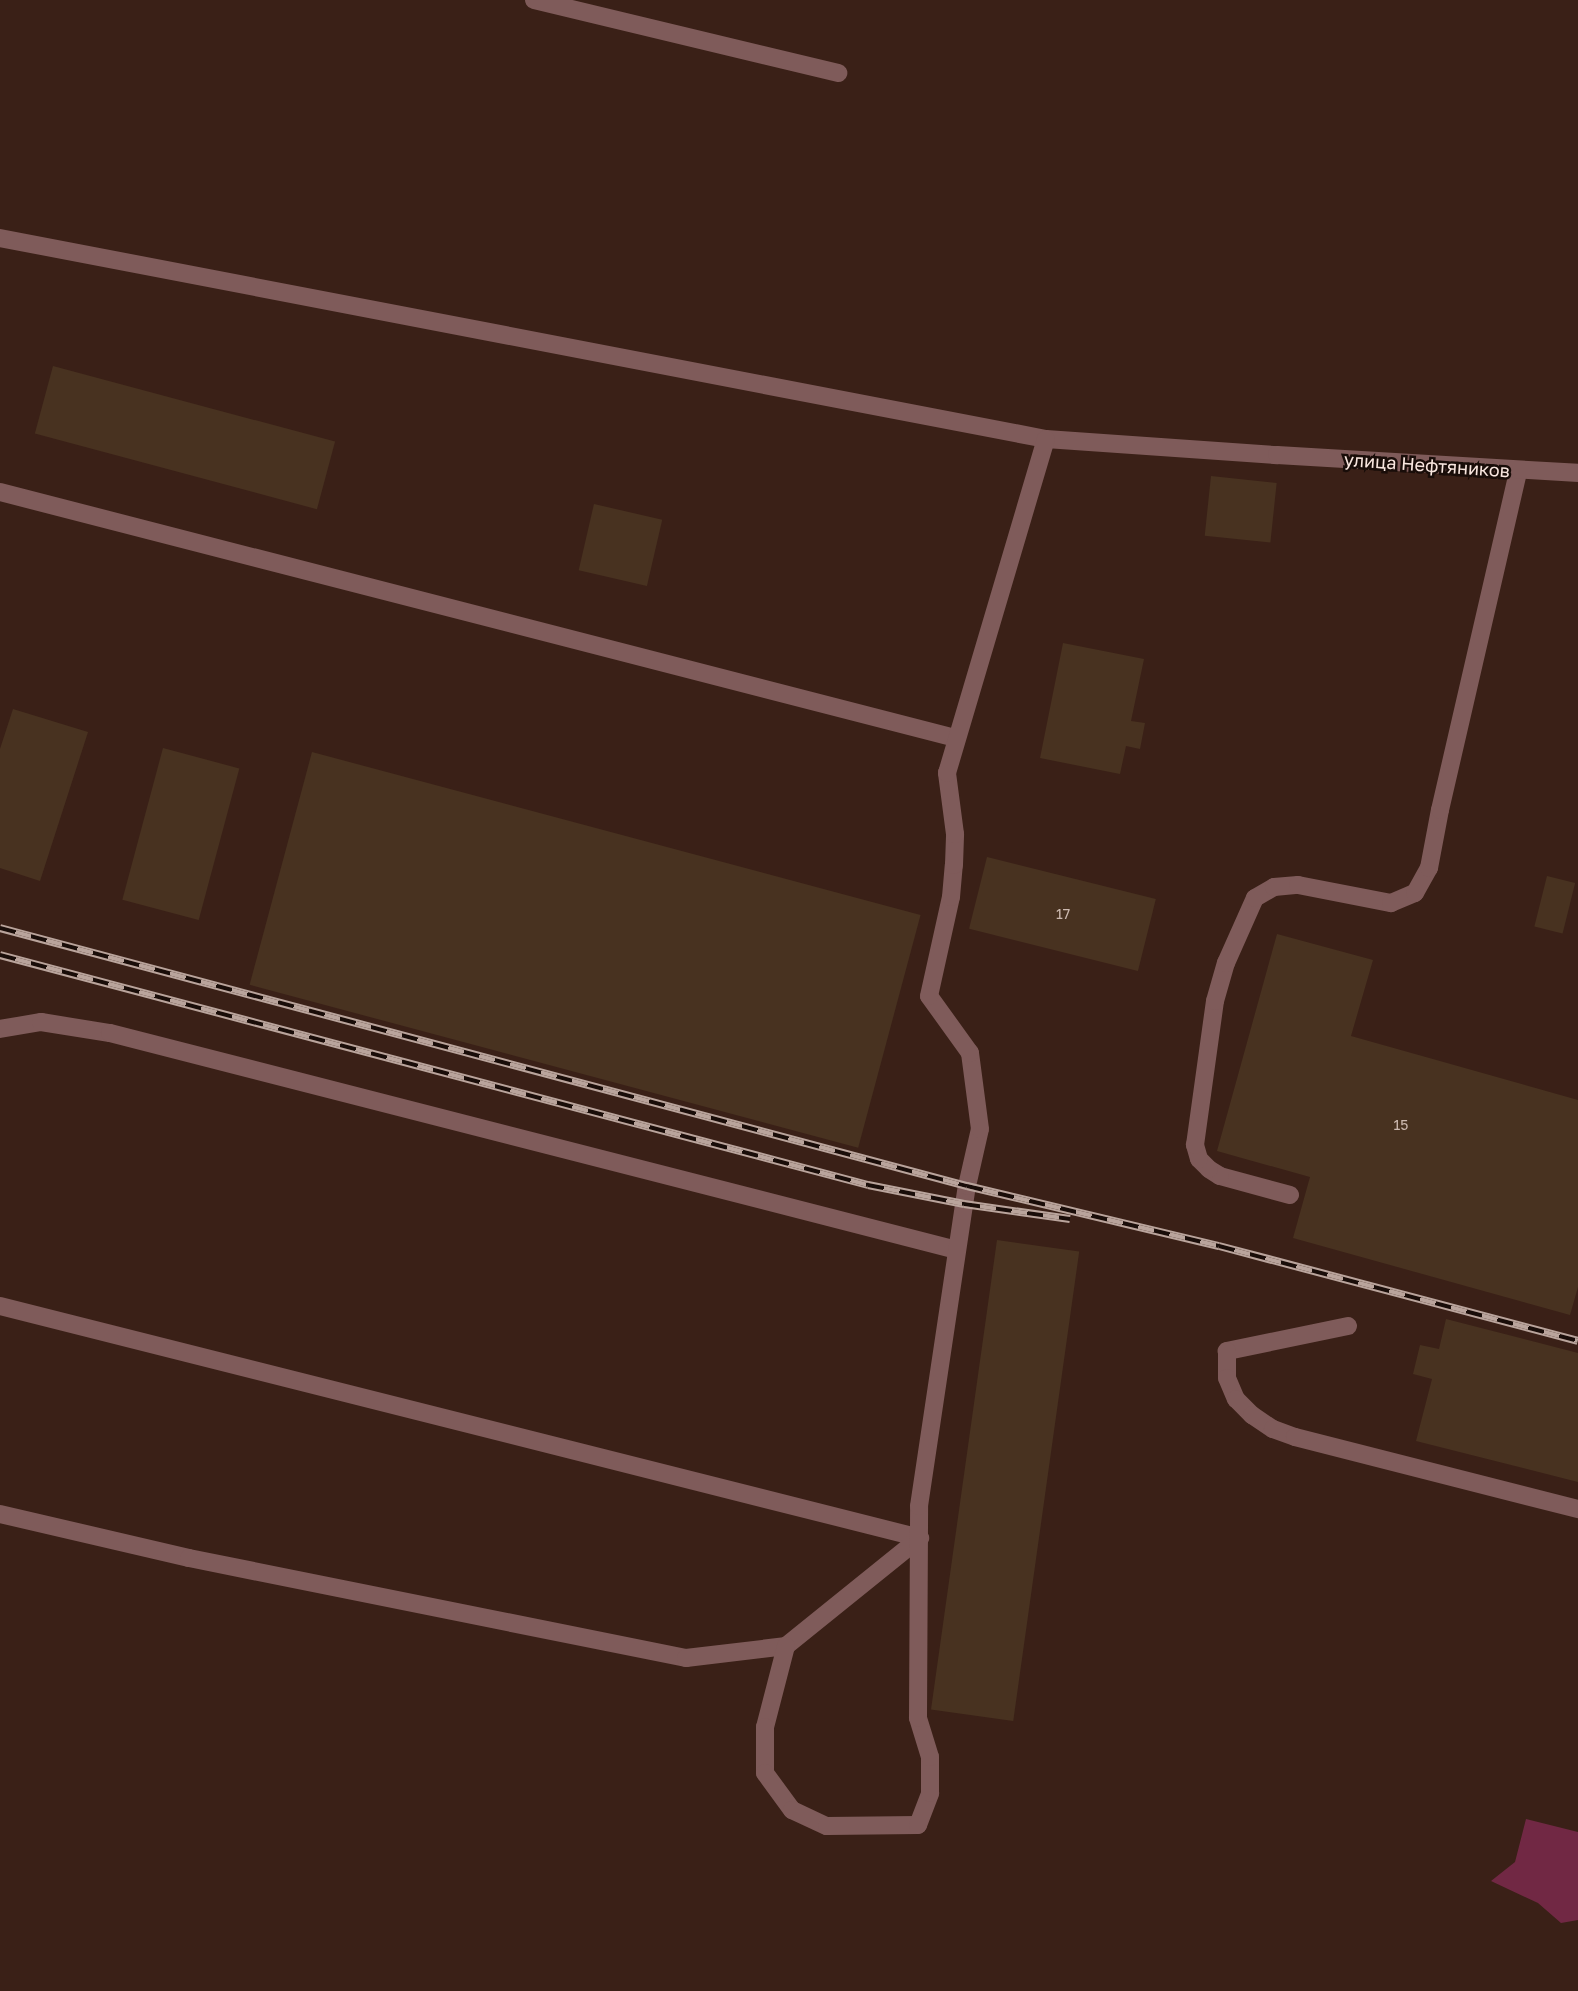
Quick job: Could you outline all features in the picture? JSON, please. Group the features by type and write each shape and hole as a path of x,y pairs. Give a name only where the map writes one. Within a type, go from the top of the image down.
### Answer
{"street":[{"path":"534,0 838,73"},
{"name":"улица Нефтяников","path":"0,238 1046,439 1518,472 1578,473"},
{"path":"786,1646 765,1727 765,1773 792,1810 827,1826 918,1825 930,1793 930,1757 918,1718 919,1506 957,1250 980,1129 970,1054 929,996 951,897 955,834 947,773 955,738 1046,439"},
{"path":"1290,1195 1220,1176 1209,1170 1199,1159 1195,1145 1215,1001 1226,963 1255,898 1274,887 1298,885 1391,903 1415,893 1429,868 1518,472"},
{"path":"0,492 955,738"},
{"path":"0,1029 41,1022 110,1033 957,1250"},
{"path":"0,1306 920,1538"},
{"path":"1348,1326 1227,1352 1227,1378 1236,1399 1252,1415 1273,1429 1295,1437 1578,1509"},
{"path":"0,1514 189,1558 686,1658 786,1646 920,1538"}],"shaded area":[{"path":"1526,1819 1578,1832 1578,1920 1561,1923 1538,1903 1491,1881 1515,1862"}],"building":[{"path":"53,366 335,442 317,509 35,434"},
{"path":"1211,476 1277,483 1270,543 1205,536"},
{"path":"594,504 662,520 647,586 579,570"},
{"path":"1063,643 1144,659 1131,721 1145,723 1140,749 1126,746 1120,774 1040,758"},
{"path":"13,709 88,732 40,881 0,868 0,749"},
{"path":"163,748 239,768 199,920 122,900"},
{"path":"312,752 921,915 858,1148 250,985"},
{"path":"987,857 1156,899 1138,971 969,929"},
{"path":"1547,876 1575,883 1563,933 1534,926"},
{"path":"1277,934 1373,960 1351,1036 1578,1100 1578,1287 1570,1315 1293,1238 1310,1177 1217,1151"},
{"path":"997,1240 1079,1252 1013,1721 931,1709"},
{"path":"1446,1319 1578,1353 1578,1482 1416,1441 1432,1379 1413,1374 1420,1345 1439,1349"}],"railway":[{"path":"0,928 967,1186 1219,1246 1578,1341"},
{"path":"0,955 868,1185 964,1204 1070,1219"}]}
